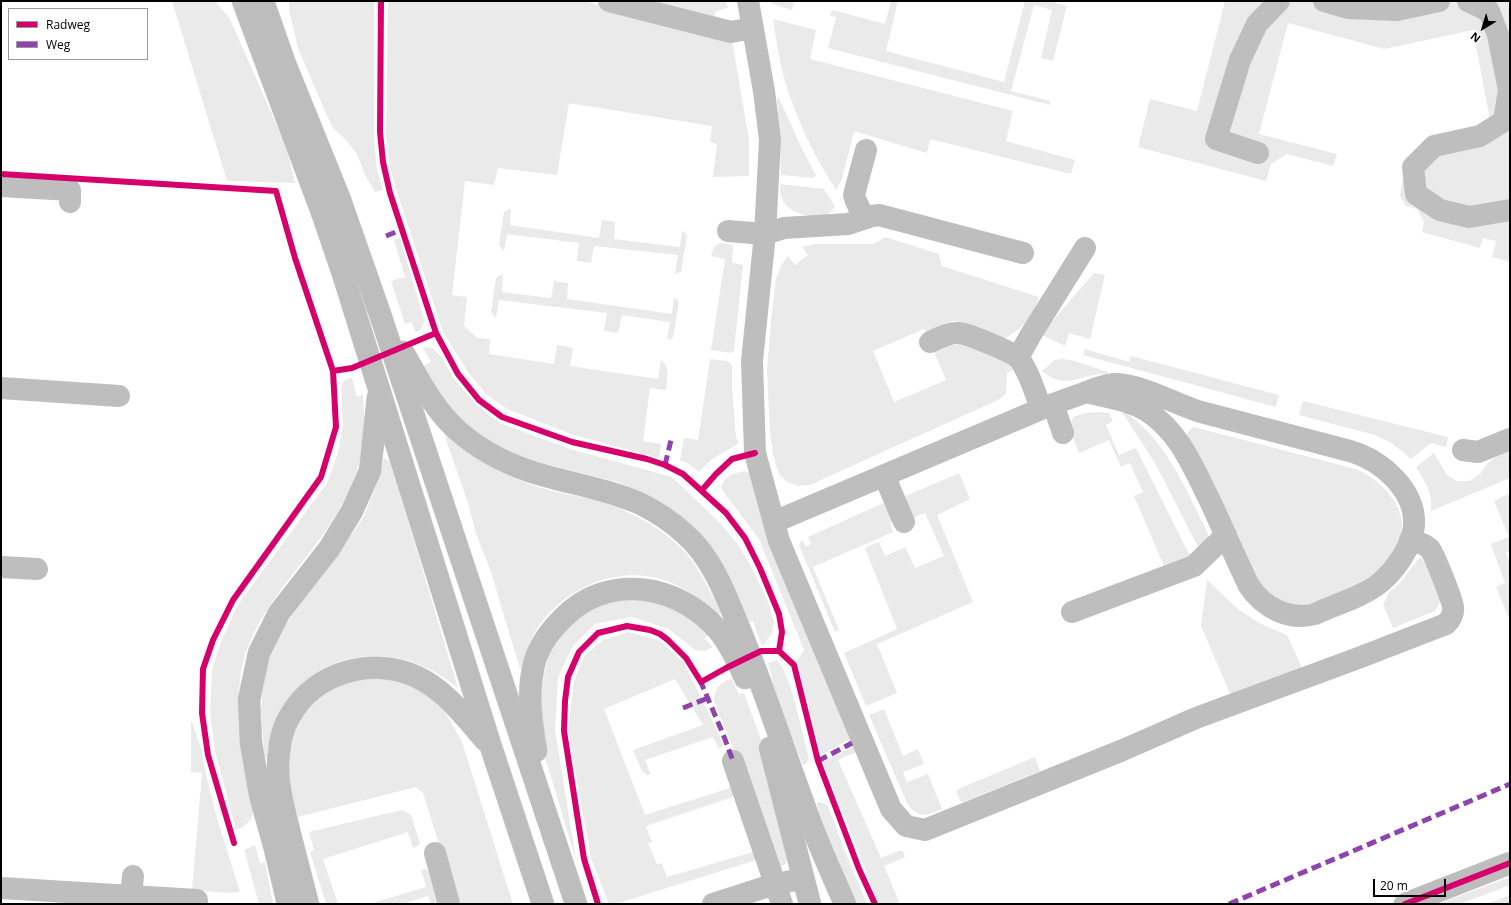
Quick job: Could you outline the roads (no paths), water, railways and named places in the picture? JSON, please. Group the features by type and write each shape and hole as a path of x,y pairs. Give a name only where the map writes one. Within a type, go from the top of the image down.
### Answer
{"main road":[{"path":"279,1 281,22 286,40 305,83 312,130"},
{"path":"247,2 275,35 338,197 380,314 576,904"},
{"path":"247,2 324,218 379,388 491,747 543,904"},
{"path":"380,314 433,404 457,430 492,455 514,465 625,498 642,505 673,524 687,535 699,550 723,590 732,634 733,652 756,688 845,904"},
{"path":"288,904 260,795 251,743 248,700 259,653 279,614 329,549 352,511 370,470 379,388"},
{"path":"551,831 536,753 530,702 533,668 538,651 557,624 578,604 602,592 640,589 663,593 688,605 711,623 732,634"},
{"path":"308,904 282,801 278,755 282,735 290,716 302,699 318,686 334,677 354,669 385,668 401,670 418,677 432,686 464,715 491,747"},
{"path":"756,688 767,739 778,775 802,879 810,904"},
{"path":"1405,904 1510,863"}],"lane":[{"path":"609,1 731,32 753,28"},
{"path":"748,1 764,91 770,140 765,234 752,361 755,453 779,541 832,646 891,809 906,826 926,830 1123,750 1196,718 1375,652 1446,624 1451,617 1453,607 1434,556 1425,545 1410,540"},
{"path":"1258,152 1216,139 1240,60 1257,24 1279,1"},
{"path":"1324,1 1348,8 1397,10 1439,1"},
{"path":"1468,1 1489,11 1498,35 1509,90 1504,121 1480,136 1434,146 1414,167 1416,194 1440,210 1469,217 1510,210"},
{"path":"864,218 854,195 866,150"},
{"path":"1,186 70,190 70,202"},
{"path":"728,231 765,234 784,228 848,224 864,218 879,215 1023,253"},
{"path":"1018,358 1085,248"},
{"path":"930,342 948,334 958,333 1003,350 1018,358 1064,433"},
{"path":"774,522 1047,406 1086,392 1104,386 1121,385 1146,391 1179,405 1201,412 1361,454 1372,460 1391,475 1408,498 1414,524 1410,540 1401,558 1390,572 1380,582 1358,595 1315,614 1299,616 1284,614 1275,610 1260,600 1249,586 1188,455 1175,437 1154,416 1141,408 1122,401 1086,392"},
{"path":"1,388 119,396"},
{"path":"1175,437 1184,422 1201,412"},
{"path":"1463,450 1478,452 1510,439"},
{"path":"884,475 904,522"},
{"path":"1072,612 1194,566 1226,535"},
{"path":"1,566 37,570"},
{"path":"733,761 779,894"},
{"path":"435,853 449,904"},
{"path":"713,904 779,894 802,879"},
{"path":"1,888 39,890 132,886 197,900 197,904"},
{"path":"12,904 39,890"}]}
